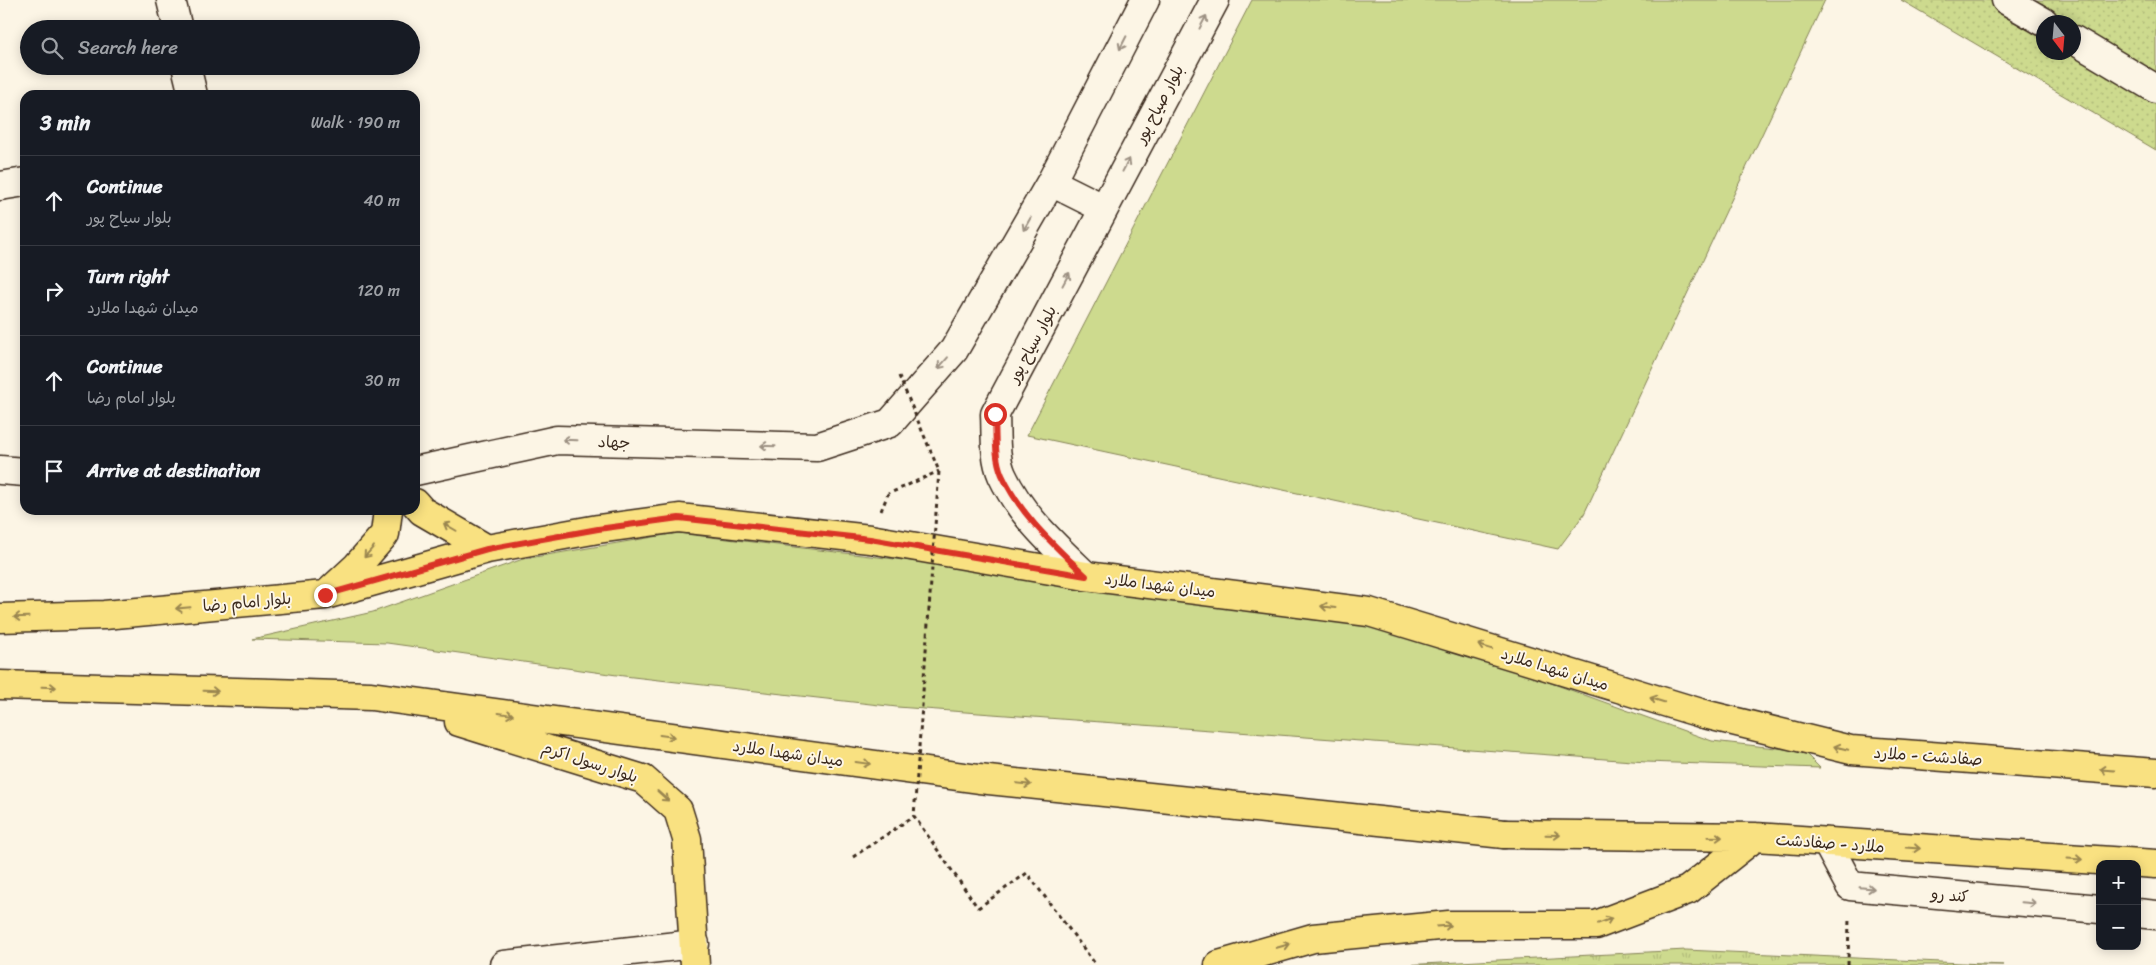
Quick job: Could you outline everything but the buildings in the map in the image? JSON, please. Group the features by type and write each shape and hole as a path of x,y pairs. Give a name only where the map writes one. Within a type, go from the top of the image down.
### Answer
{"main road":[{"path":"171,0 176,20"},
{"path":"1103,208 1051,182 1145,0"},
{"name":"بلوار صیاح پور","path":"1103,208 1215,0"},
{"path":"2006,0 2036,17"},
{"path":"2081,44 2156,89"},
{"path":"188,75 192,90"},
{"name":"جهاد","path":"420,470 557,440 816,447 890,423 954,350 1051,182"},
{"path":"0,186 20,183"},
{"name":"بلوار سیاح پور","path":"1086,576 1032,523 1002,475 996,450 995,414 1103,208"},
{"path":"0,470 20,472"},
{"path":"420,508 487,549"},
{"path":"325,595 357,566 385,534 387,515"},
{"name":"میدان شهدا ملارد","path":"487,549 598,529 679,518 870,539 1086,576 1369,612 1704,714"},
{"name":"بلوار امام رضا","path":"0,618 104,615 325,595 487,549"},
{"path":"0,685 371,696"},
{"name":"میدان شهدا ملارد","path":"371,696 979,779 1504,834"},
{"name":"بلوار رسول اکرم","path":"371,696 643,779 678,810 688,839 695,955"},
{"name":"صفادشت - ملارد","path":"1704,714 1851,750 2156,773"},
{"name":"ملارد - صفادشت","path":"1504,834 1755,837 2156,864"},
{"path":"1219,965 1314,938 1449,926 1596,925 1688,890 1755,837"},
{"path":"1827,843 1850,886"},
{"name":"کند رو","path":"1850,886 2096,910"},
{"path":"2141,913 2156,915"},
{"path":"504,965 695,955"}],"path":[{"path":"899,376 939,471 914,816 978,908 1028,872 1096,965"},
{"path":"888,494 939,471"},
{"path":"853,857 914,816"},
{"path":"1848,965 1850,886"}],"green space":[{"path":"1252,0 1825,0 1584,514 1558,549 1027,435"},
{"path":"1901,0 2156,0 2156,150"},
{"path":"677,533 970,568 1367,625 1493,662 1712,741 1803,751 1820,768 1646,762 897,707 624,676 387,643 252,639 373,612 523,559"},
{"path":"1686,950 2004,965 1403,965"}],"route":[{"path":"325,595 487,549 598,529 679,518 870,539 1086,576 1032,523 1002,475 996,450 995,414"}]}
